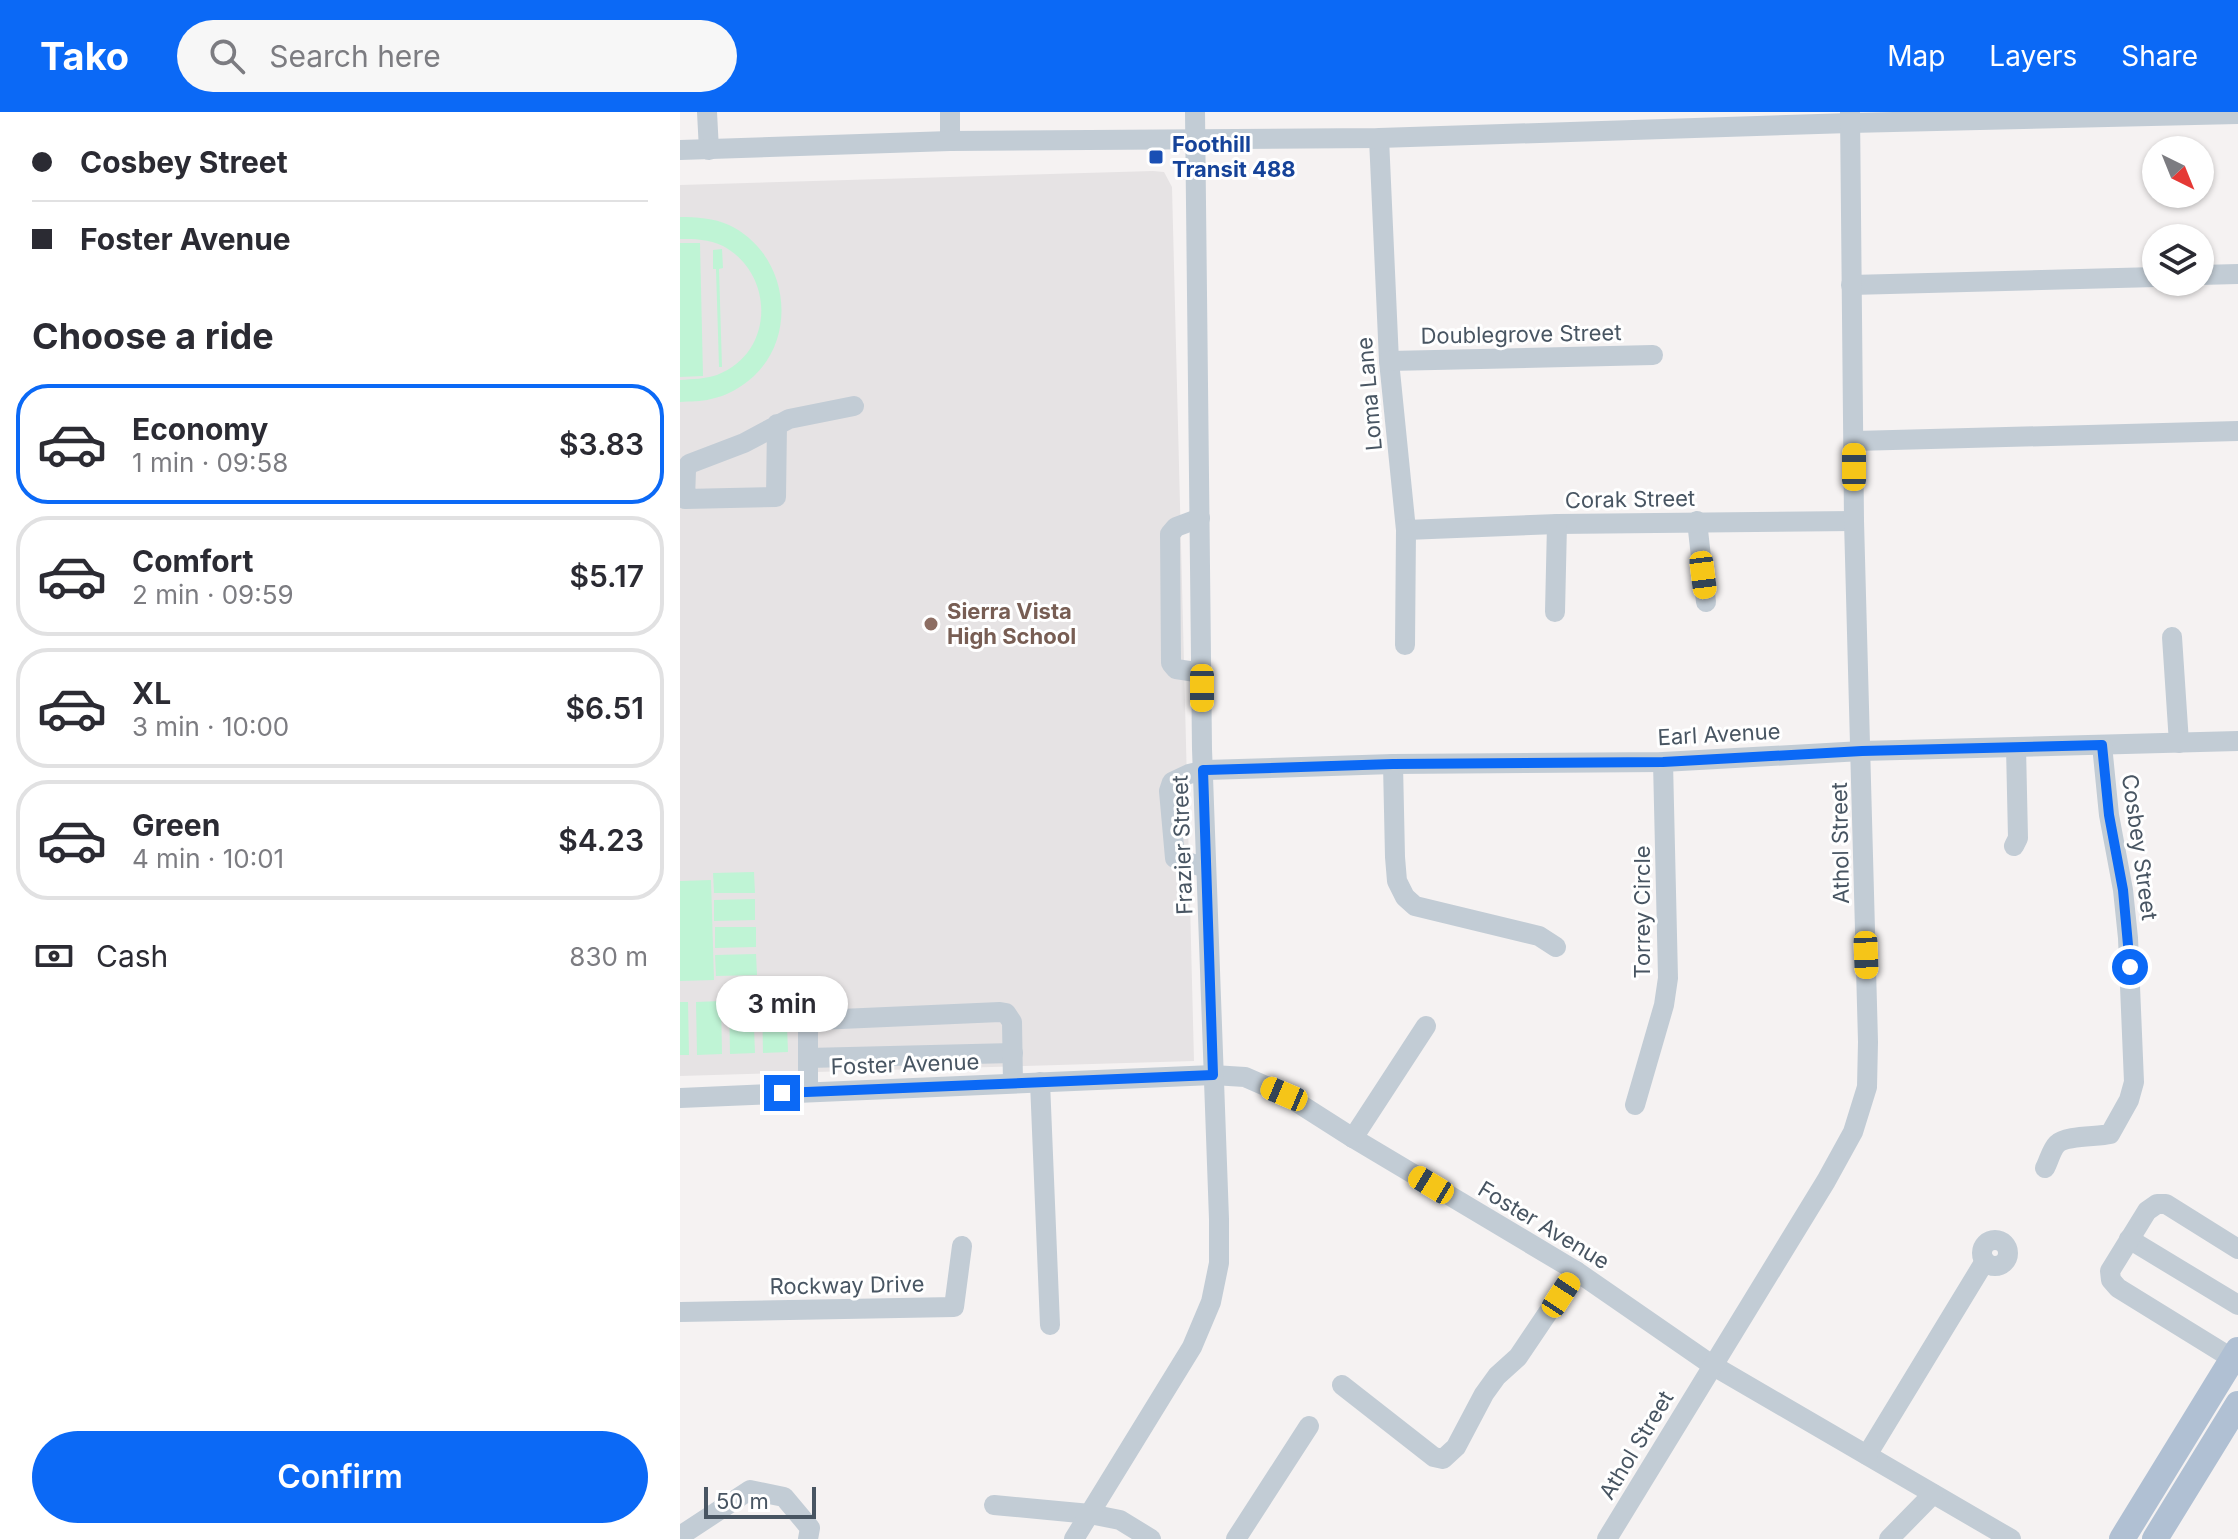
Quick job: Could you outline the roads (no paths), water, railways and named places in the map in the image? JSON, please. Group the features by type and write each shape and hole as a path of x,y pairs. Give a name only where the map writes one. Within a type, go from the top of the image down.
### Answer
{"main road":[{"path":"2122,1539 2236,1355"},
{"path":"2155,1539 2238,1404"}],"street":[{"path":"707,112 709,150"},
{"path":"950,112 950,141"},
{"name":"Frazier Street","path":"1074,1539 1192,1347 1211,1302 1219,1263 1203,770 1195,112"},
{"path":"680,150 950,141 1379,138 1600,122 2238,114"},
{"name":"Athol Street","path":"1607,1539 1826,1181 1853,1132 1867,1087 1862,751 1854,521 1850,118"},
{"name":"Loma Lane","path":"1379,138 1389,361 1406,530 1405,645"},
{"path":"2214,275 2238,274"},
{"path":"1851,285 2142,277"},
{"name":"Doublegrove Street","path":"1389,361 1653,355"},
{"path":"777,424 776,497 685,499 689,464 744,443 777,424 789,419 854,406"},
{"path":"1855,441 2238,431"},
{"path":"1200,518 1176,527 1170,534 1170,587 1171,663 1176,669 1202,673"},
{"path":"1697,521 1706,602"},
{"name":"Corak Street","path":"1406,530 1697,521 1854,521"},
{"path":"1555,612 1557,524"},
{"path":"1170,587 1201,587"},
{"path":"2172,637 2179,743"},
{"name":"Earl Avenue","path":"1203,770 1393,764 1663,762 1862,751 2238,741"},
{"name":"Cosbey Street","path":"2045,1168 2059,1142 2110,1134 2129,1100 2134,1082 2128,938 2109,815 2102,745"},
{"path":"2014,846 2018,838 2016,747"},
{"name":"Torrey Circle","path":"1635,1105 1664,1005 1668,978 1663,762"},
{"path":"1393,764 1397,881 1405,897 1415,906 1539,936 1556,947"},
{"path":"1203,770 1172,782 1169,791 1175,858 1206,868"},
{"path":"808,1092 808,1029 812,1022 1000,1012 1006,1013 1012,1022 1013,1083"},
{"path":"1353,1138 1426,1026"},
{"path":"808,1058 1013,1053"},
{"name":"Foster Avenue","path":"680,1098 1213,1075 1245,1077 1284,1094 1576,1271 1712,1365 1933,1494 1988,1533 2011,1539"},
{"path":"1040,1082 1050,1325"},
{"path":"2236,1355 2118,1288 2111,1280 2110,1271 2152,1206 2157,1204 2166,1204 2238,1249"},
{"path":"2129,1239 2238,1305"},
{"name":"Rockway Drive","path":"680,1312 954,1307 962,1246"},
{"path":"1867,1455 1985,1261"},
{"path":"1342,1385 1434,1457 1443,1459 1456,1447 1484,1394 1524,1349 1576,1271"},
{"path":"1236,1539 1309,1426"},
{"path":"680,1536 750,1490 784,1497 810,1528 808,1539"},
{"path":"1889,1539 1933,1494"},
{"path":"994,1505 1090,1514 1120,1520 1151,1539"}],"place":[{"name":"Foothill Transit 488","path":"1156,157"},
{"name":"Sierra Vista High School","path":"931,624"}]}
